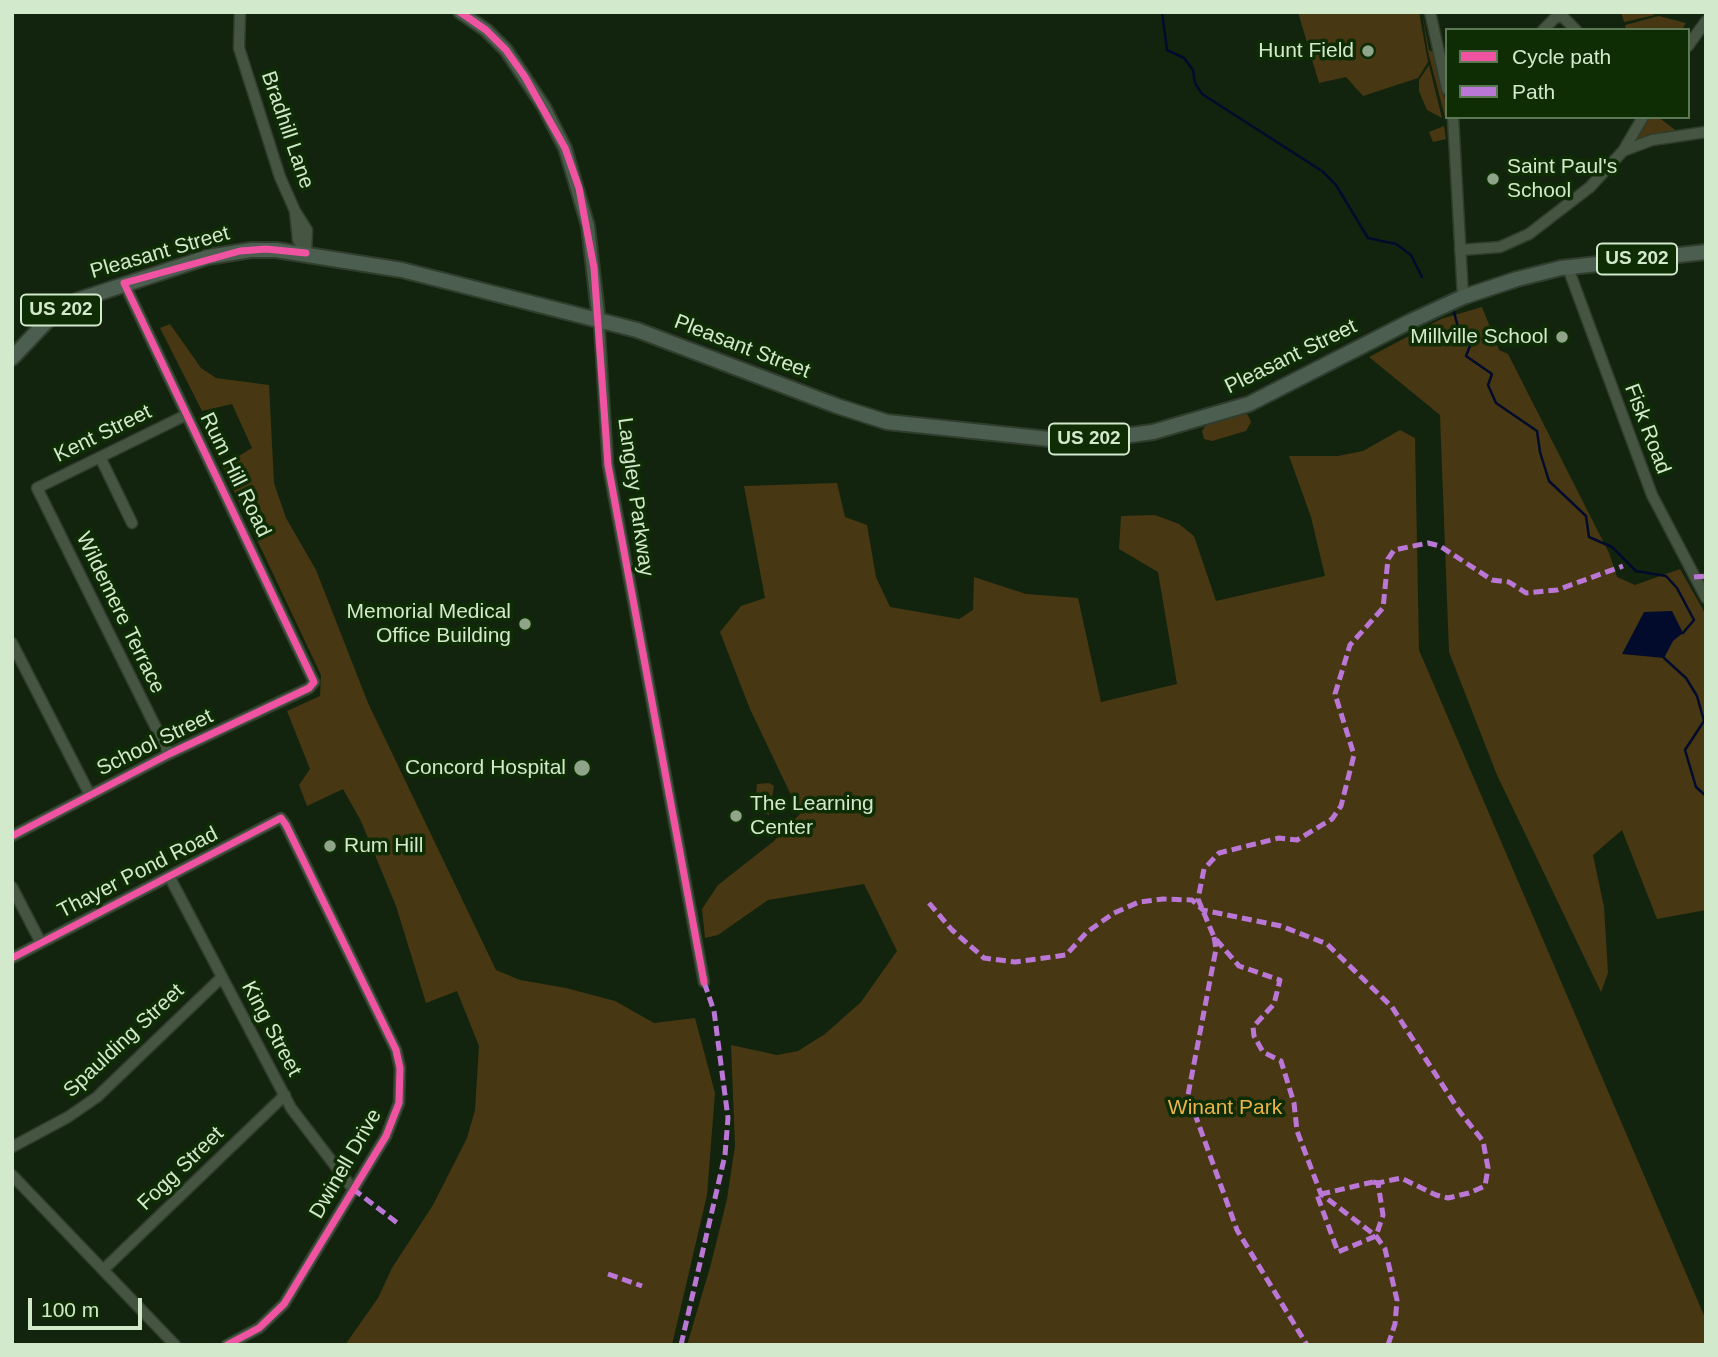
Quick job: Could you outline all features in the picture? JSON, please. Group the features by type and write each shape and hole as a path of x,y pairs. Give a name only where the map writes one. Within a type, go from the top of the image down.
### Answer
{"main road":[{"name":"Pleasant Street","path":"12,358 59,311 124,283 240,251 266,249 306,253 402,270 637,330 837,406 887,422 1079,440 1153,432 1229,411 1273,394 1409,322 1463,297"},
{"name":"US 202","path":"1463,297 1535,274 1706,252"}],"street":[{"name":"Bradhill Lane","path":"240,12 238,42 295,211 298,240 306,253"},
{"name":"Langley Parkway","path":"460,12 506,50 544,107 565,148 588,226 599,322 608,465 704,982"},
{"path":"1430,12 1445,78"},
{"path":"1545,28 1555,18 1562,16 1574,28"},
{"path":"1690,43 1706,21"},
{"path":"1453,119 1463,297"},
{"path":"1460,250 1500,247 1529,234 1583,193 1623,151 1642,119"},
{"path":"1623,151 1652,140 1706,132"},
{"name":"Fisk Road","path":"1568,268 1652,495 1706,598"},
{"name":"Rum Hill Road","path":"124,283 314,682"},
{"name":"Kent Street","path":"37,488 186,415"},
{"path":"100,457 132,523"},
{"name":"Wildemere Terrace","path":"37,488 169,754"},
{"path":"12,643 90,795"},
{"name":"School Street","path":"12,836 169,754 309,688 314,682"},
{"name":"Thayer Pond Road","path":"12,958 281,818"},
{"name":"Dwinell Drive","path":"227,1345 259,1328 284,1304 394,1120 398,1103 400,1068 396,1050 281,818"},
{"name":"King Street","path":"169,876 301,1124 353,1189"},
{"path":"12,887 41,943"},
{"name":"Spaulding Street","path":"12,1147 68,1117 97,1097 221,978"},
{"name":"Fogg Street","path":"103,1270 285,1095"},
{"path":"12,1175 176,1345"}],"green space":[{"name":"Hunt Field","path":"1298,12 1419,12 1428,62 1418,78 1363,96 1346,77 1319,83"},
{"path":"1422,12 1429,50 1433,52 1445,99 1445,117 1428,52"},
{"path":"1621,12 1648,12 1655,15 1624,22"},
{"path":"1659,16 1686,23 1683,28 1626,28 1625,25"},
{"path":"1429,65 1442,118 1427,110 1419,91 1419,80"},
{"path":"1645,119 1661,119 1678,132 1634,142 1633,137"},
{"path":"1444,126 1446,139 1433,142 1429,132"},
{"path":"1482,307 1499,350 1508,354 1609,553 1617,577 1635,585 1680,569 1706,615 1706,910 1657,919 1622,830 1593,855 1604,907 1608,973 1601,992 1497,775 1449,652 1440,415 1369,357 1441,319"},
{"path":"170,324 201,368 216,378 269,385 274,483 286,518 316,570 368,703 496,970 520,980 566,988 615,1001 654,1023 695,1018 715,1093 707,1195 672,1345 345,1345 378,1298 392,1268 433,1205 467,1138 475,1110 479,1046 457,991 426,1003 396,906 361,821 343,789 307,806 299,785 310,769 287,711 320,696 321,675 222,466 252,448 232,404 202,411 160,328"},
{"path":"1243,413 1248,415 1251,422 1246,431 1212,441 1204,439 1202,431 1206,425"},
{"name":"Winant Park","path":"1400,430 1415,438 1419,650 1706,1320 1706,1345 687,1345 727,1199 735,1146 731,1045 777,1055 798,1051 825,1034 861,1002 897,951 864,884 768,900 718,935 705,938 702,909 718,885 774,841 800,814 750,709 720,632 741,606 765,598 744,486 837,483 845,517 867,525 876,577 890,607 959,619 973,610 974,577 1026,594 1078,598 1101,702 1177,684 1158,572 1119,549 1121,516 1155,515 1179,524 1194,536 1216,601 1325,576 1311,517 1289,456 1338,456 1363,451"},
{"path":"769,783 774,786 769,815 755,808 757,784"}],"water":[{"path":"1672,611 1683,633 1673,641 1664,658 1622,654 1644,612"}],"waterway":[{"path":"1162,12 1167,50 1184,58 1193,70 1195,83 1202,94 1322,171 1336,185 1368,238 1396,244 1411,255 1422,277"},
{"path":"1454,312 1459,331 1470,346 1466,356 1492,374 1488,385 1496,403 1537,431 1549,481 1586,516 1589,537 1612,547 1636,571 1666,576 1677,588 1694,620 1683,633"},
{"path":"1664,658 1686,678 1697,696 1704,721 1685,750 1696,787 1706,796"}],"marked path":[{"path":"1388,1345 1395,1324 1397,1300 1385,1249 1376,1236 1321,1194 1297,1131 1294,1103 1281,1061 1263,1052 1254,1036 1253,1027 1274,1004 1280,980 1239,966 1214,937 1198,899 1204,869 1219,853 1279,838 1297,840 1332,819 1341,806 1354,755 1335,694 1350,645 1383,608 1388,559 1394,550 1428,543 1440,546 1492,580 1509,582 1526,593 1557,590 1623,566"},
{"path":"1694,577 1706,576"},
{"path":"929,903 952,930 984,958 1015,962 1066,955 1087,932 1114,913 1139,902 1163,899 1192,900 1203,910 1281,926 1327,944 1392,1007 1460,1112 1483,1141 1488,1168 1485,1186 1469,1193 1448,1198 1401,1178 1378,1183"},
{"path":"1214,937 1216,949 1188,1095 1237,1230 1307,1345"},
{"path":"681,1345 725,1155 728,1118 714,1011 704,982"},
{"path":"1373,1182 1378,1183 1383,1215 1376,1236 1338,1252 1317,1195 1373,1182"},
{"path":"353,1189 400,1225"},
{"path":"608,1274 642,1286"}],"cycle path":[{"path":"460,12 486,30 506,50 525,77 565,148 579,188 594,268 608,465 704,982"},
{"path":"12,836 169,754 309,688 314,682 124,283 240,251 266,249 306,253"},
{"path":"12,958 281,818 286,825 396,1050 400,1068 399,1103 386,1136 284,1304 259,1328 227,1345"}],"place":[{"name":"Hunt Field","path":"1368,51"},
{"name":"Saint Paul's School","path":"1493,179"},
{"name":"Millville School","path":"1562,337"},
{"name":"Memorial Medical Office Building","path":"525,624"},
{"name":"Concord Hospital","path":"582,768"},
{"name":"The Learning Center","path":"736,816"},
{"name":"Rum Hill","path":"330,846"}]}
